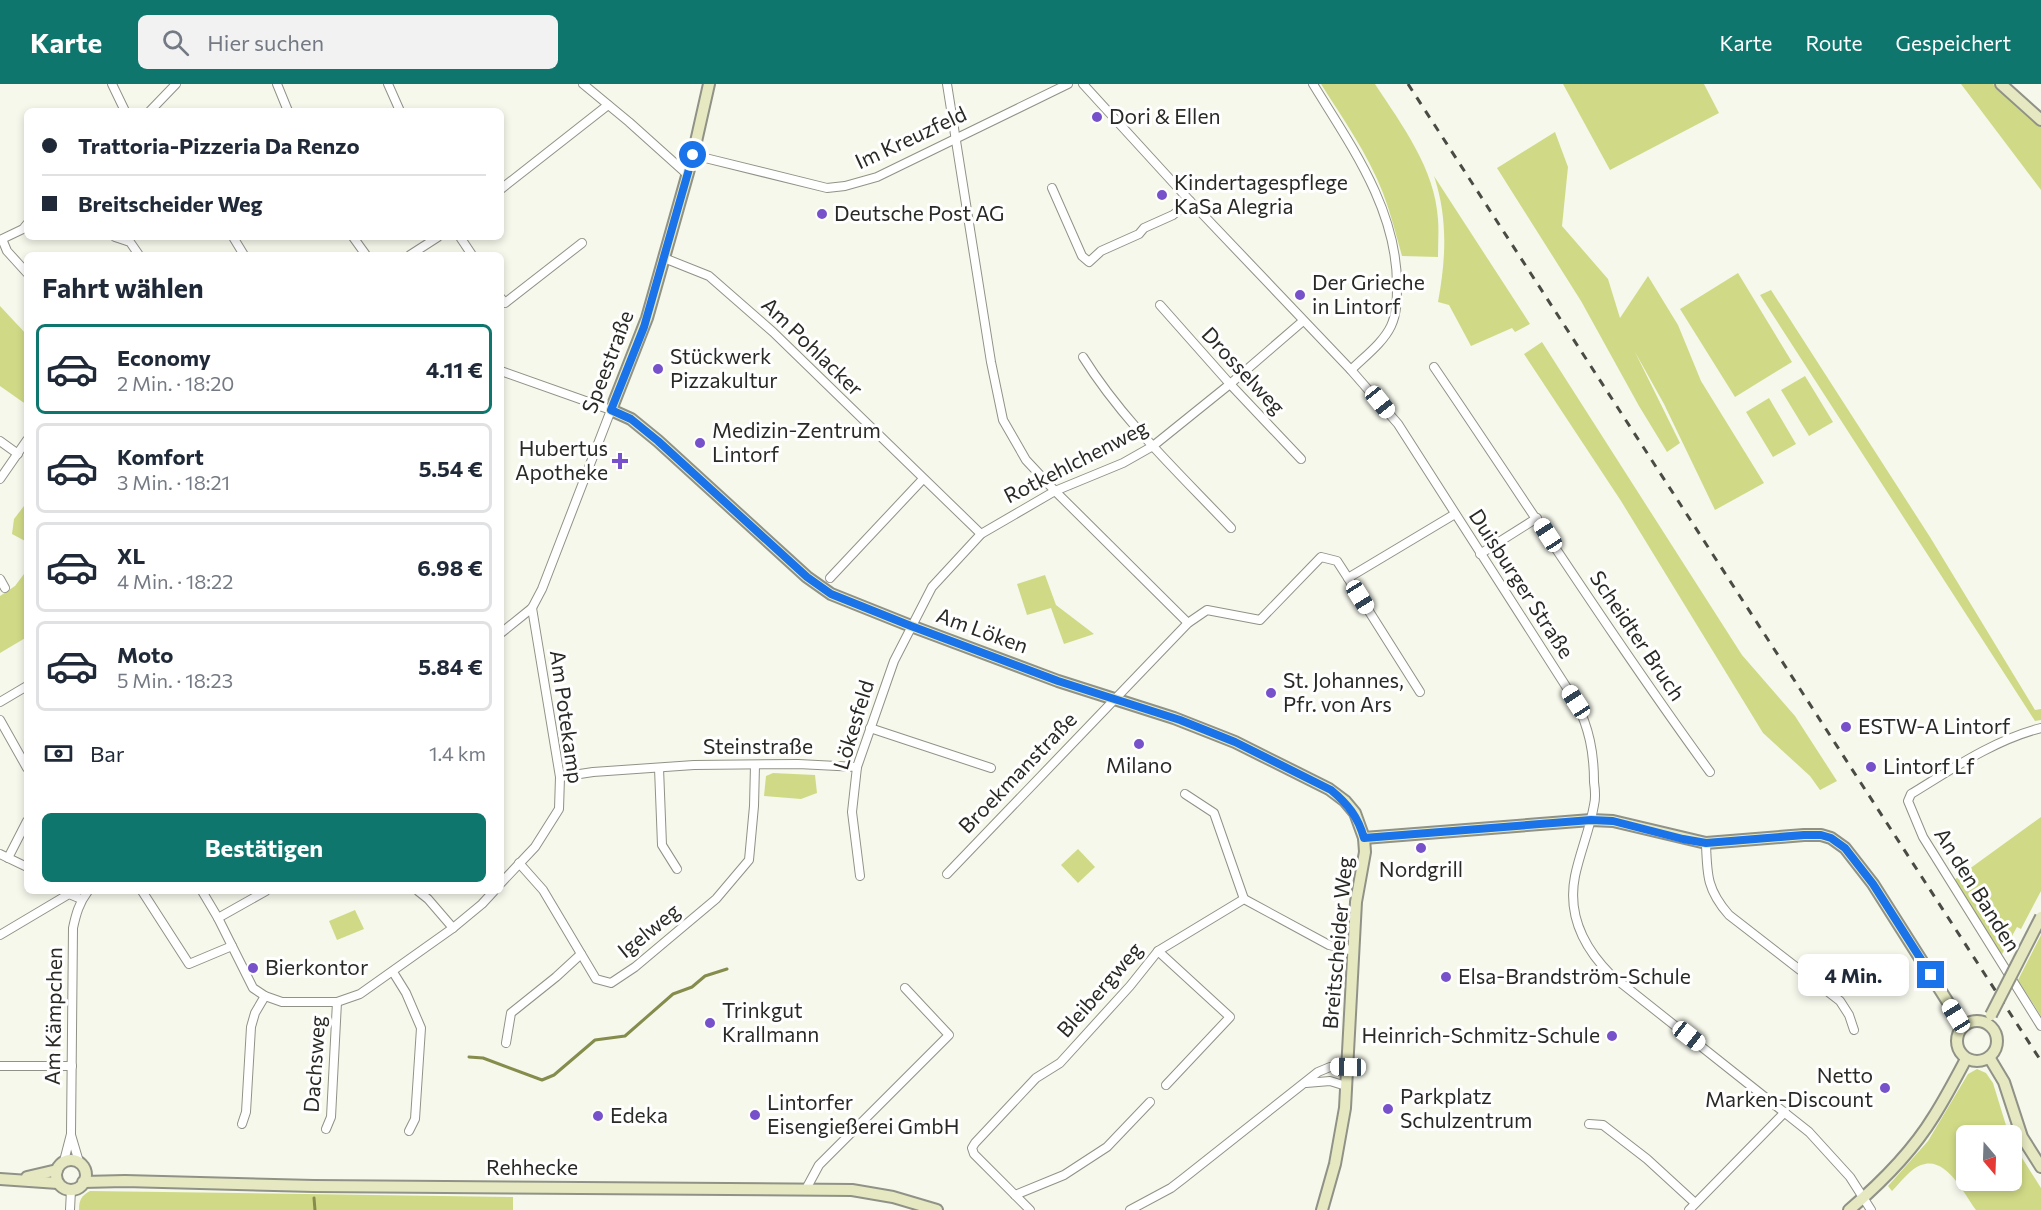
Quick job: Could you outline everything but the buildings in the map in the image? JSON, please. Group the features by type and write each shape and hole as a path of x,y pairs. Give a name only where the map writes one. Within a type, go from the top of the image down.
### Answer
{"street":[{"path":"111,84 123,108"},
{"path":"153,108 176,84"},
{"path":"277,84 287,108"},
{"path":"388,84 399,108"},
{"path":"583,84 688,175"},
{"name":"Speestraße","path":"504,630 531,608 542,589 644,327 688,175 709,84"},
{"path":"947,84 991,362 1003,420 1026,460 1188,623 1207,610 1260,620 1321,557 1337,561 1420,692"},
{"name":"Im Kreuzfeld","path":"693,155 827,188 845,186 877,177 1068,84"},
{"name":"Duisburger Straße","path":"1083,84 1190,201 1351,370 1398,424 1576,702 1584,718 1593,750 1594,767 1595,803 1575,877 1573,898 1580,932 1588,948 1611,975 1785,1112 1816,1140 1850,1177 1871,1210"},
{"path":"1313,84 1365,168 1380,202 1397,268 1396,309 1391,327 1351,370"},
{"path":"2001,84 2041,120"},
{"path":"504,187 608,105"},
{"path":"1052,188 1082,256 1089,262 1101,251 1173,215 1190,201"},
{"path":"24,228 2,239 7,251 24,270"},
{"path":"124,240 130,242 137,252"},
{"path":"415,252 433,240"},
{"path":"504,300 582,243"},
{"name":"Am Pohlacker","path":"664,258 712,278 773,332 981,534"},
{"name":"Drosselweg","path":"1160,305 1301,459"},
{"name":"Rotkehlchenweg","path":"911,626 932,587 981,534 1055,491 1123,463 1153,446 1303,321"},
{"path":"1083,357 1101,386 1153,446 1231,528"},
{"name":"Scheidter Bruch","path":"1434,367 1597,611 1710,772"},
{"path":"504,372 611,410"},
{"name":"Am Löken","path":"611,410 631,419 658,441 821,588 911,626 1058,681 1115,698 1235,742 1329,789 1345,801 1355,813 1364,838"},
{"path":"0,441 18,454"},
{"path":"0,479 24,445"},
{"path":"830,578 923,479"},
{"path":"1348,578 1455,514"},
{"path":"1480,554 1537,518"},
{"path":"0,579 5,588"},
{"name":"Am Potekamp","path":"504,880 535,847 559,809 560,777 531,608"},
{"name":"Broekmanstraße","path":"947,874 1188,623"},
{"name":"Lökesfeld","path":"860,876 852,812 857,767 894,661 911,626"},
{"path":"0,702 24,688"},
{"path":"0,720 24,763"},
{"path":"870,728 991,768"},
{"name":"An den Banden","path":"2041,728 1973,756 1911,794 1908,801 1923,837 2041,1026"},
{"name":"Steinstraße","path":"560,777 593,772 694,765 798,764 857,767"},
{"name":"Igelweg","path":"519,863 543,890 596,979 611,983 635,967 716,899 749,860 755,765"},
{"path":"658,768 662,845 677,869"},
{"path":"1185,795 1214,813 1244,899 1329,945 1353,951"},
{"name":"Breitscheider Weg","path":"1322,1210 1340,1140 1348,1067 1356,902 1365,852 1364,838 1591,820 1613,821 1706,843 1821,835 1838,842 1873,884 1963,1026"},
{"path":"8,858 24,826"},
{"path":"1706,843 1706,870 1711,891 1720,905 1729,915 1840,1001 1849,1015 1854,1030"},
{"path":"0,854 24,866"},
{"path":"0,935 65,894"},
{"path":"72,894 81,899 85,894"},
{"path":"144,894 189,964 232,946"},
{"path":"204,894 254,988 265,996 282,1002 337,1002 360,994 453,928 491,894"},
{"path":"218,918 261,894"},
{"path":"422,894 453,928"},
{"name":"Am Kämpchen","path":"79,1162 71,1134 73,928 81,899"},
{"name":"Bleibergweg","path":"1030,1210 974,1154 972,1148 975,1143 1036,1078 1060,1063 1130,986 1158,951 1244,899"},
{"path":"1989,1019 1963,1026 1959,1032 1958,1049 1966,1059 1978,1061 1989,1057 1994,1051 1997,1044 1996,1036 1989,1019 2041,917"},
{"path":"1158,951 1230,1017 1166,1085"},
{"path":"506,1043 511,1012 581,954"},
{"path":"393,972 406,993 421,1028 415,1119 409,1131"},
{"path":"806,1189 819,1165 949,1035 905,988"},
{"path":"242,1124 246,1112 251,1027 255,1013 265,996"},
{"name":"Dachsweg","path":"326,1129 331,1117 337,1002"},
{"path":"1989,1057 2004,1082 2022,1137 2041,1167"},
{"path":"1849,1210 1905,1156 1934,1116 1966,1059"},
{"path":"0,1066 72,1066"},
{"path":"1130,1210 1171,1188 1318,1072 1330,1067 1348,1067"},
{"path":"1306,1083 1330,1081 1346,1086"},
{"path":"1016,1195 1064,1175 1107,1147 1150,1102"},
{"path":"1689,1210 1785,1112"},
{"path":"1589,1124 1603,1125 1647,1159 1695,1203"},
{"name":"Am Kämpchen","path":"60,1166 71,1134"},
{"path":"0,1179 58,1183 70,1190 76,1189 85,1178 82,1165 74,1160 18,1180"},
{"path":"58,1183 56,1174 60,1166"},
{"name":"Rehhecke","path":"85,1178 314,1186 852,1190 893,1197 937,1210"},
{"path":"70,1190 70,1210"}],"green space":[{"path":"1321,84 1375,84 1396,115 1416,148 1431,183 1438,219 1438,257 1402,256 1383,193 1370,164"},
{"path":"1563,84 1704,84 1719,113 1610,170"},
{"path":"1961,84 1993,84 2041,126 2041,190"},
{"path":"1555,132 1568,167 1562,226 1608,279 1620,318 1648,276 1678,325 1701,381 1764,483 1715,510 1664,404 1635,352 1680,443 1667,452 1581,301 1497,168"},
{"path":"1434,176 1530,324 1515,332 1512,328 1471,346 1449,305 1438,302 1443,270 1444,223"},
{"path":"1738,273 1792,362 1735,397 1680,309"},
{"path":"1771,290 1930,537 2035,710 2041,709 2041,720 2035,721 1760,295"},
{"path":"0,306 24,332 24,403 0,386"},
{"path":"1542,342 1742,655 1795,716 1837,781 1820,790 1810,776 1763,733 1621,501 1524,354"},
{"path":"1805,376 1833,422 1809,436 1781,390"},
{"path":"1769,398 1796,444 1773,457 1746,412"},
{"path":"24,506 24,540 12,534 14,519"},
{"path":"24,574 24,639 0,653 0,596 15,586"},
{"path":"1045,575 1056,605 1094,634 1064,644 1051,608 1027,615 1017,584"},
{"path":"773,773 815,775 817,793 801,799 764,796 766,776"},
{"path":"2041,817 2041,891 2021,929 2017,927 2001,956 1954,880"},
{"path":"1078,849 1095,867 1078,883 1061,865"},
{"path":"355,910 364,929 337,940 329,921"},
{"path":"2041,935 2041,1016 2018,980"},
{"path":"1977,1069 1986,1073 1993,1083 2006,1125 1956,1125 1956,1181 1946,1171 1930,1163 1913,1169 1892,1191 1888,1186 1928,1141 1968,1074"},
{"path":"2022,1158 2041,1188 2041,1210 1976,1210 1963,1191 2022,1191"},
{"path":"90,1191 513,1197 513,1210 79,1210 81,1199"}],"waterway":[{"path":"469,1057 483,1058 542,1080 554,1075 595,1040 625,1036 673,994 692,987 705,976 727,969"},
{"path":"314,1198 315,1210"}],"railway":[{"path":"1408,84 2041,1061"}],"place":[{"name":"Dori & Ellen","path":"1097,117"},
{"name":"Kindertagespflege KaSa Alegria","path":"1162,195"},
{"name":"Deutsche Post AG","path":"822,214"},
{"name":"Der Grieche in Lintorf","path":"1300,295"},
{"name":"Stückwerk Pizzakultur","path":"658,369"},
{"name":"Medizin-Zentrum Lintorf","path":"700,443"},
{"name":"Hubertus Apotheke","path":"620,461"},
{"name":"St. Johannes, Pfr. von Ars","path":"1271,693"},
{"name":"ESTW-A Lintorf","path":"1846,727"},
{"name":"Milano","path":"1139,744"},
{"name":"Lintorf Lf","path":"1871,767"},
{"name":"Nordgrill","path":"1421,848"},
{"name":"Bierkontor","path":"253,968"},
{"name":"Elsa-Brandström-Schule","path":"1446,977"},
{"name":"Trinkgut Krallmann","path":"710,1023"},
{"name":"Heinrich-Schmitz-Schule","path":"1612,1036"},
{"name":"Netto Marken-Discount","path":"1885,1088"},
{"name":"Parkplatz Schulzentrum","path":"1388,1109"},
{"name":"Lintorfer Eisengießerei GmbH","path":"755,1115"},
{"name":"Edeka","path":"598,1116"}],"route":[{"path":"693,155 644,327 611,410 631,419 658,441 821,588 911,626 1058,681 1169,716 1235,742 1331,790 1355,813 1364,838 1591,820 1613,821 1706,843 1804,835 1821,835 1831,838 1845,848 1873,884 1931,975"}]}
